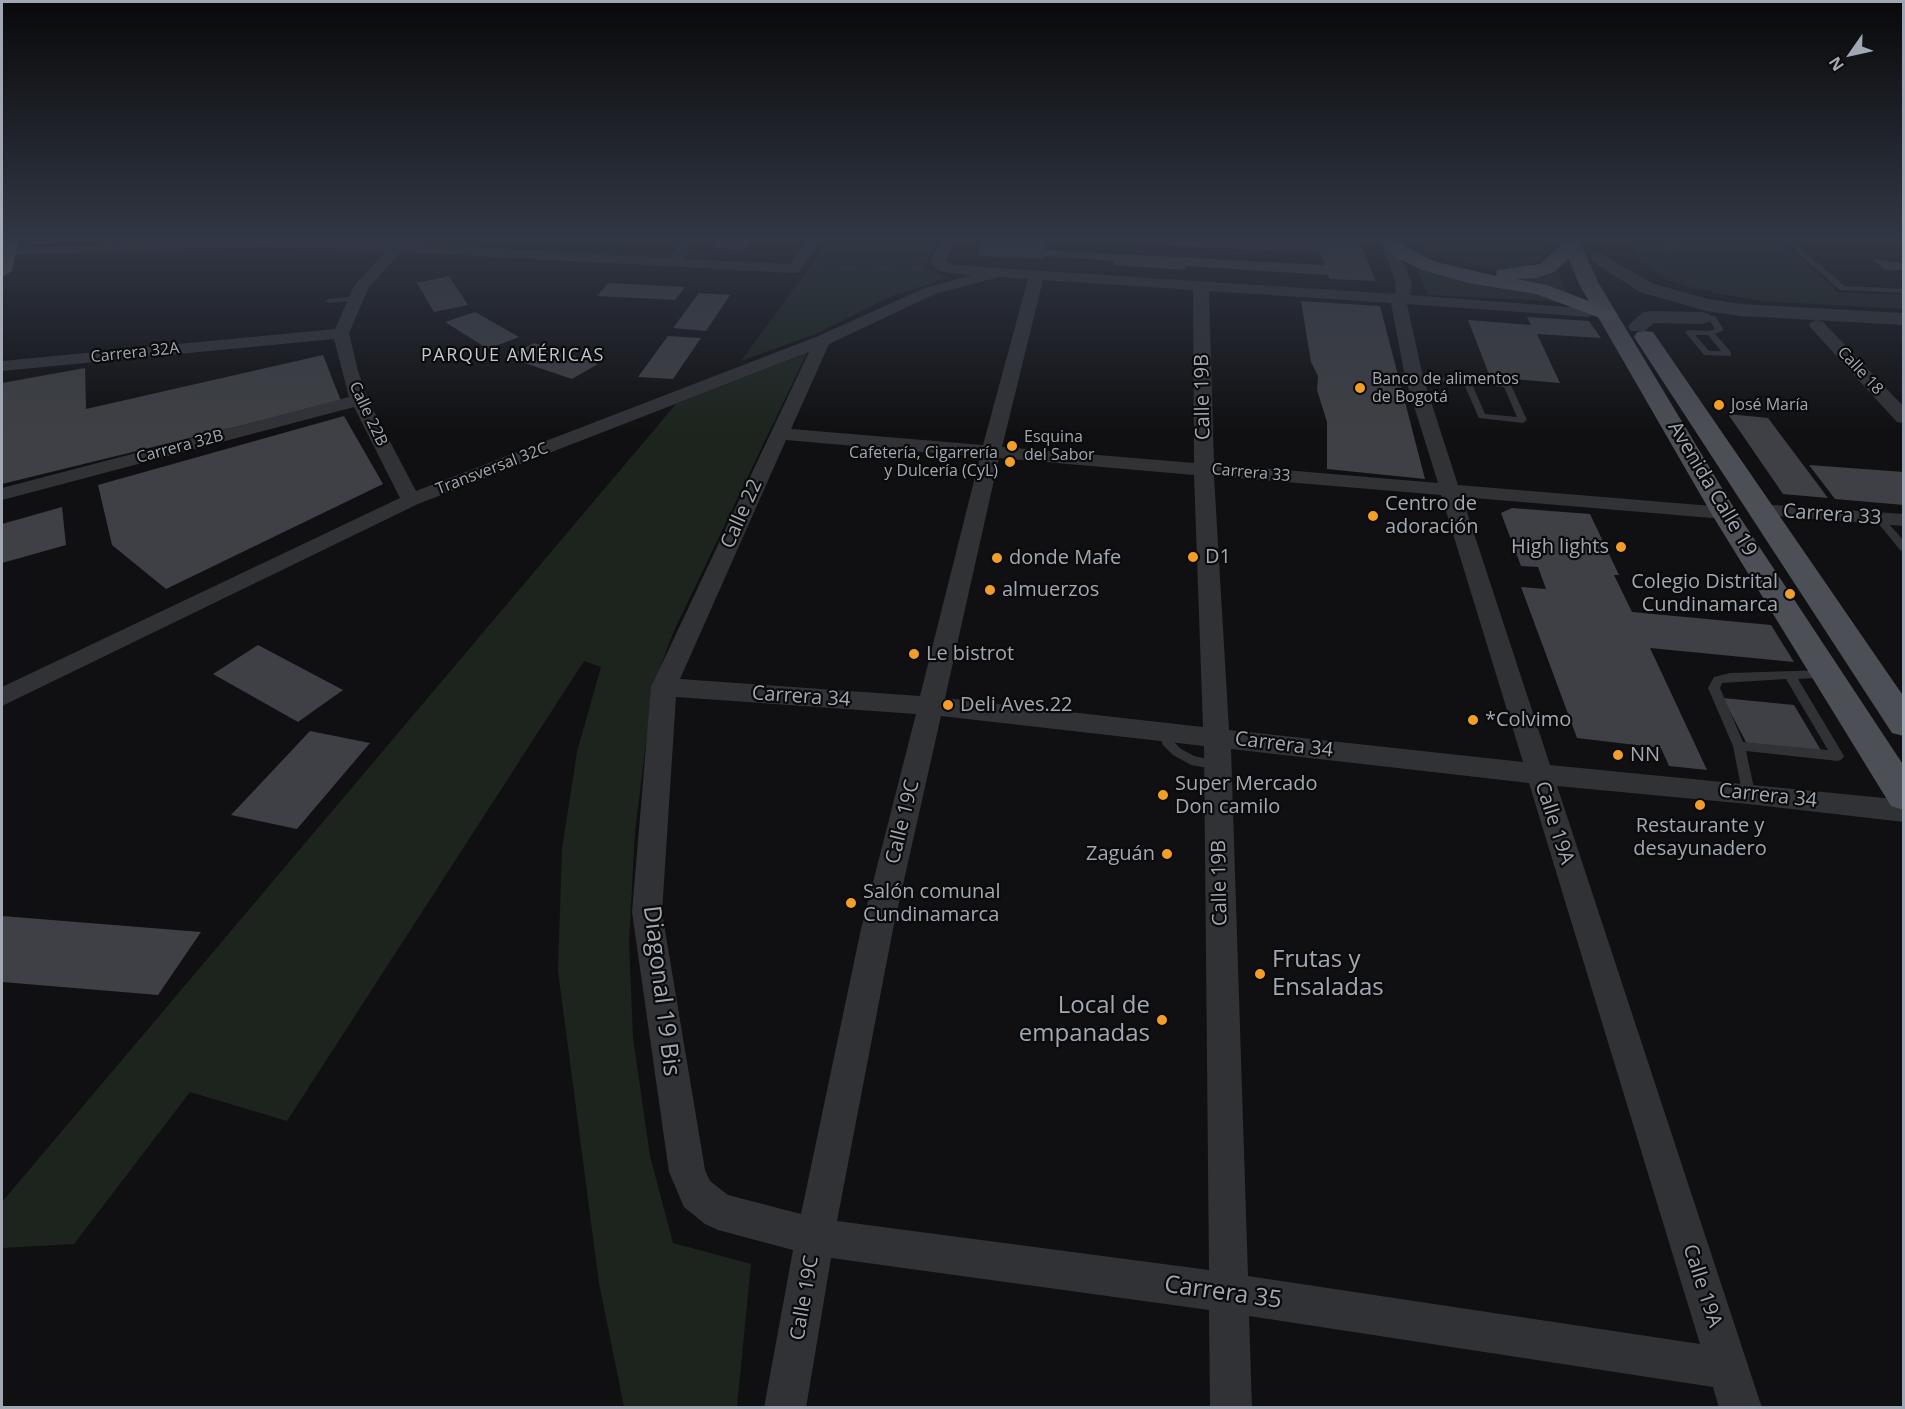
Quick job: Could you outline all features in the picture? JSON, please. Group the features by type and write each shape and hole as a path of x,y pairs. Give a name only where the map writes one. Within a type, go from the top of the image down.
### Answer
{"highway":[{"path":"1576,304 1598,313"}],"main road":[{"name":"Avenida Calle 19","path":"1596,304 1598,313 1904,796"},
{"name":"Avenida Calle 19","path":"1623,304 1904,724"}],"street":[{"path":"340,333 353,304"},
{"name":"Transversal 32C","path":"2,697 143,627 411,500 822,341 902,304"},
{"name":"Calle 19C","path":"785,1407 815,1237 877,928 1029,304"},
{"name":"Calle 19B","path":"1201,304 1204,469 1217,751 1231,1407"},
{"name":"Calle 19A","path":"1399,304 1414,377 1449,490 1741,1407"},
{"path":"1444,304 1598,313"},
{"path":"1705,304 1721,307 1904,320"},
{"path":"1638,327 1642,320 1656,316 1711,326 1817,325 1904,329"},
{"name":"Calle 18","path":"1817,325 1904,418"},
{"name":"Carrera 32A","path":"2,366 340,333"},
{"name":"Calle 22B","path":"340,333 359,400 411,500"},
{"name":"Calle 22","path":"664,687 822,341"},
{"name":"Carrera 32B","path":"2,494 359,400"},
{"name":"Carrera 33","path":"778,434 1724,513"},
{"name":"Carrera 33","path":"1760,510 1904,520"},
{"name":"Carrera 34","path":"664,687 931,706 1167,732 1217,751 1539,774 1748,793 1904,811"},
{"name":"Diagonal 19 Bis","path":"664,687 647,912 687,1172 697,1194 718,1211"},
{"name":"Carrera 35","path":"718,1211 815,1237 1230,1293 1729,1369"}],"lane":[{"path":"1414,377 1507,385 1523,420 1482,416 1467,382"},
{"path":"1879,518 1904,548"},
{"path":"1748,793 1739,746 1714,688 1718,680 1730,677 1827,674"},
{"path":"1739,746 1838,756 1790,676"}],"shaded area":[{"path":"783,304 876,304 818,333 741,361"},
{"path":"1809,304 1903,304 1903,309"},
{"path":"807,353 673,633 653,687 635,832 629,942 633,1037 650,1156 673,1243 751,1264 737,1407 624,1407 599,1283 558,971 562,849 577,752 601,667 584,661 287,1121 190,1092 74,1244 2,1248 2,1202 676,404"}],"building":[{"path":"429,304 468,305 434,312"},
{"path":"691,304 724,304 706,331 673,328"},
{"name":"Banco de alimentos de Bogotá","path":"1301,304 1380,306 1425,479 1327,469 1327,422 1317,390 1318,376 1311,362"},
{"path":"475,312 519,337 488,349 445,322"},
{"path":"1527,317 1589,321 1601,338 1537,334 1560,383 1490,377 1468,320 1531,325"},
{"path":"668,336 701,338 673,379 638,377"},
{"path":"534,343 598,364 572,379 507,357"},
{"path":"323,355 341,401 2,484 2,383 85,368 86,409"},
{"path":"1728,414 1768,418 1828,498 1783,494"},
{"path":"344,416 383,484 166,589 112,545 98,485"},
{"path":"1809,465 1904,472 1904,505 1835,499"},
{"path":"62,507 66,545 2,563 2,524"},
{"path":"1512,508 1590,514 1619,575 1614,575 1632,612 1771,625 1794,662 1650,648 1707,770 1669,766 1661,748 1577,738 1521,587 1546,589 1538,567 1521,566 1501,513"},
{"path":"258,645 343,690 298,722 213,674"},
{"path":"1723,698 1794,705 1822,752 1747,744"},
{"path":"310,731 370,743 297,829 231,815"},
{"path":"2,916 201,932 158,995 2,982"}],"place":[{"name":"Banco de alimentos de Bogotá","path":"1360,388"},
{"name":"José María","path":"1719,405"},
{"name":"Esquina del Sabor","path":"1012,446"},
{"name":"Cafetería, Cigarrería y Dulcería (CyL)","path":"1010,462"},
{"name":"Centro de adoración","path":"1373,516"},
{"name":"High lights","path":"1621,547"},
{"name":"D1","path":"1193,557"},
{"name":"donde Mafe","path":"997,558"},
{"name":"almuerzos","path":"990,590"},
{"name":"Colegio Distrital Cundinamarca","path":"1790,594"},
{"name":"Le bistrot","path":"914,654"},
{"name":"Deli Aves.22","path":"948,705"},
{"name":"*Colvimo","path":"1473,720"},
{"name":"NN","path":"1618,755"},
{"name":"Super Mercado Don camilo","path":"1163,795"},
{"name":"Restaurante y desayunadero","path":"1700,805"},
{"name":"Zaguán","path":"1167,854"},
{"name":"Salón comunal Cundinamarca","path":"851,903"},
{"name":"Frutas y Ensaladas","path":"1260,974"},
{"name":"Local de empanadas","path":"1162,1020"}],"district":[{"name":"PARQUE AMÉRICAS","path":"513,356"}]}
